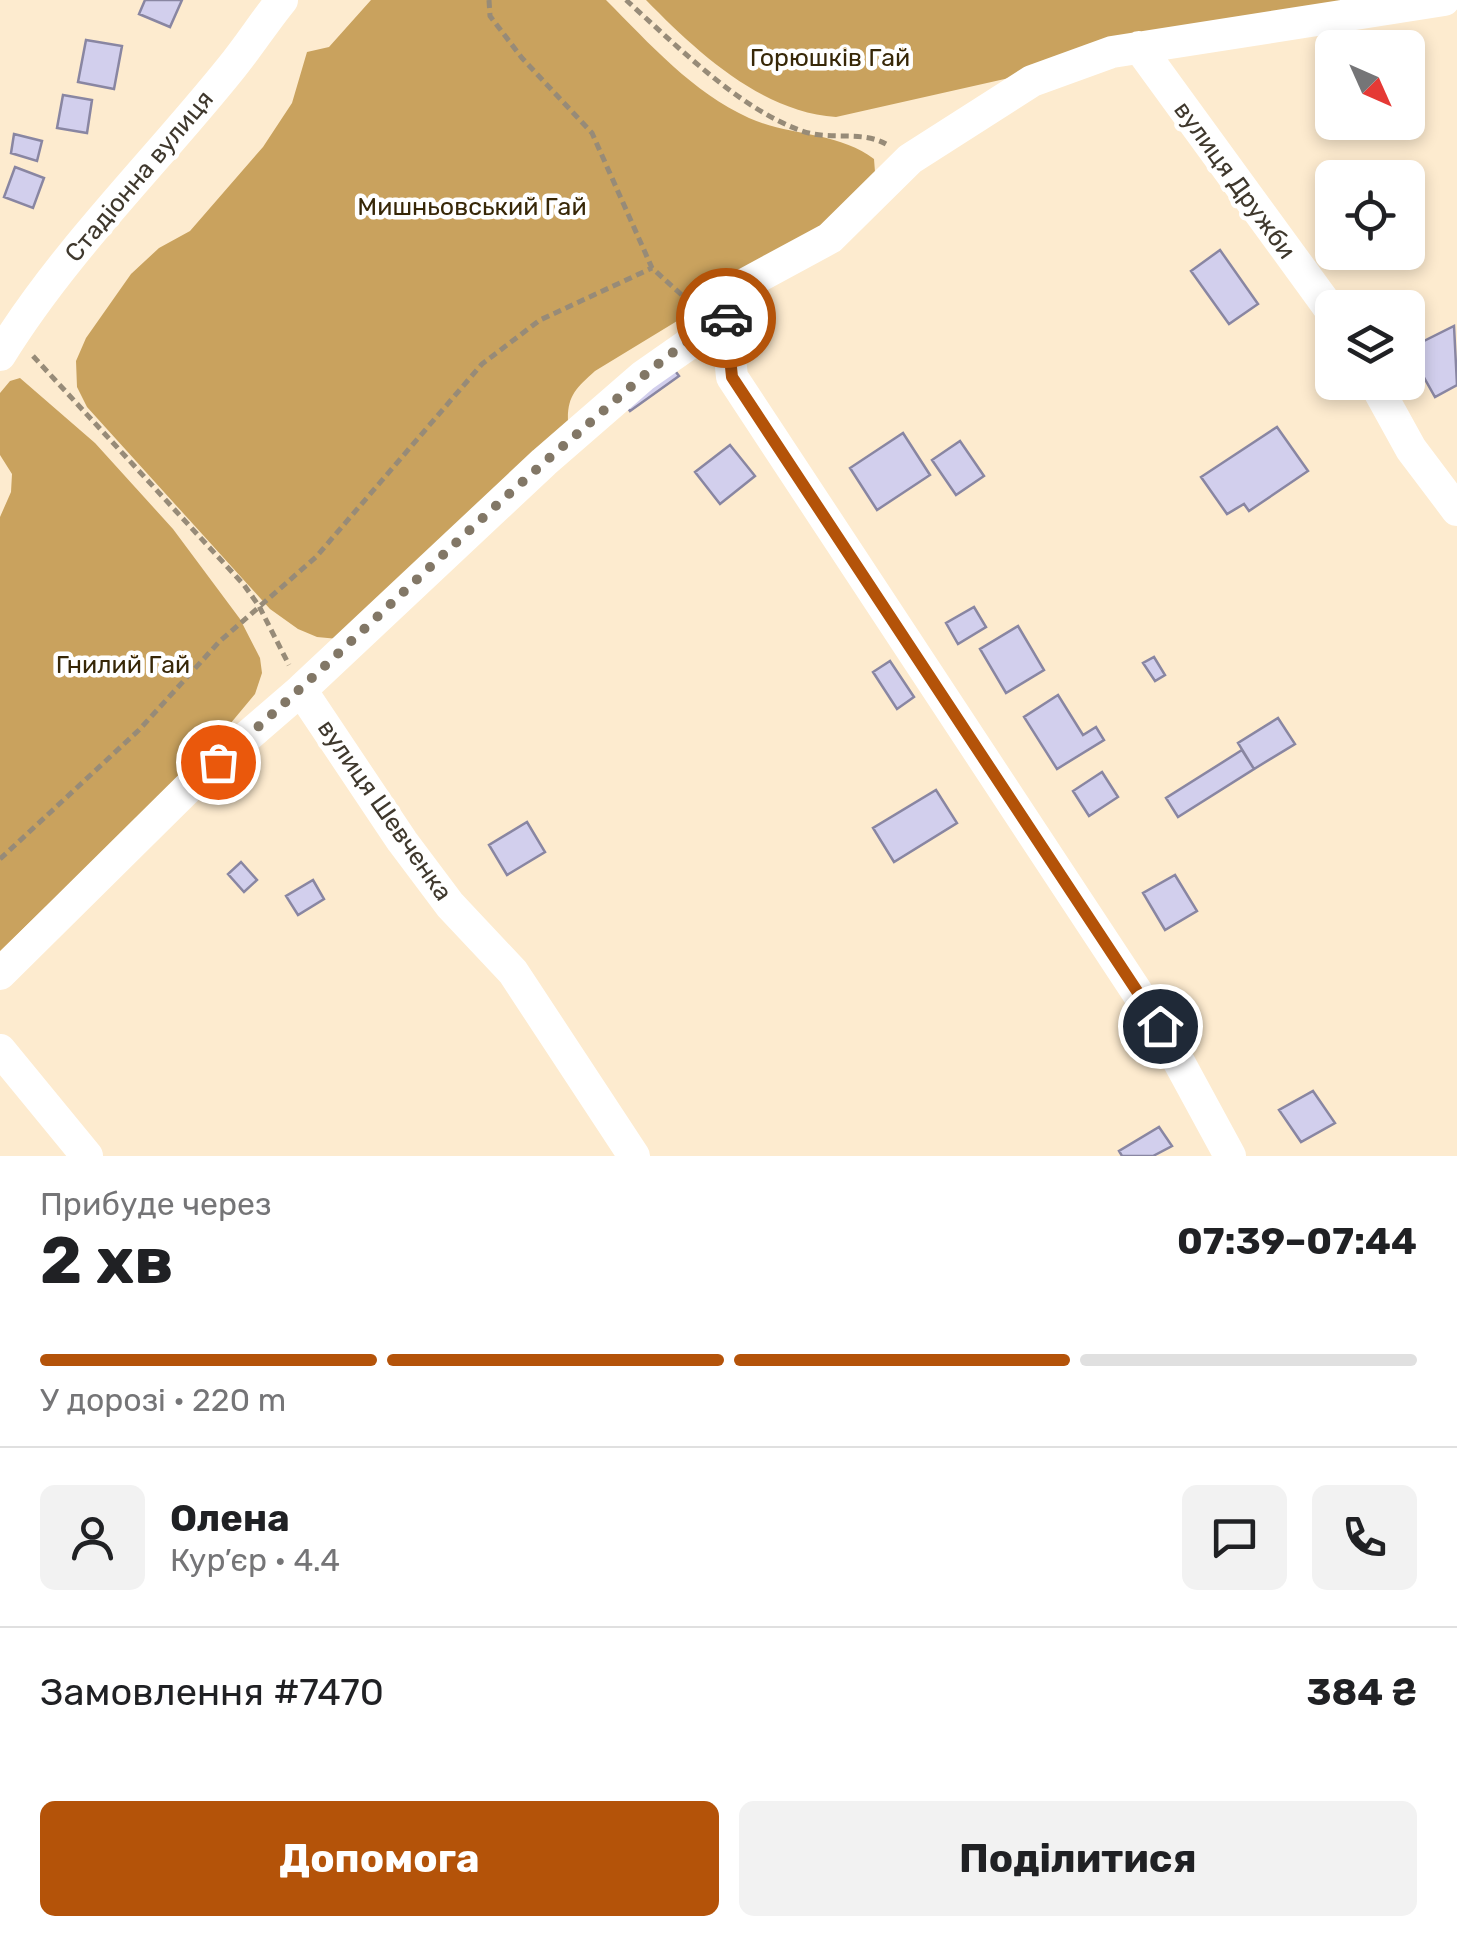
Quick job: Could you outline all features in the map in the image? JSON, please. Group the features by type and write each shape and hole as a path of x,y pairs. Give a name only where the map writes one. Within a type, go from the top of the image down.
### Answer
{"street":[{"name":"Стадіонна вулиця","path":"6,344 44,290 159,149 233,66 282,0"},
{"path":"0,974 190,785 301,690 544,462 643,376 726,318 743,285 830,238 910,158 1032,81 1112,52 1444,0"},
{"name":"вулиця Дружби","path":"1139,47 1316,290"},
{"path":"726,318 732,377 1160,1026 1230,1156"},
{"path":"1384,400 1411,448 1457,510"},
{"name":"вулиця Шевченка","path":"301,690 414,857 450,904 513,972 634,1156"},
{"path":"0,1050 87,1156"}],"path":[{"path":"489,0 490,16 522,58 592,133 652,268 706,318 726,318"},
{"path":"626,0 714,76 789,126 828,138 872,136 910,158"},
{"path":"0,859 139,730 218,642 316,557 482,364 540,320 652,268"},
{"path":"6,344 260,606 301,690"}],"green space":[{"name":"Мишньовський Гай","path":"371,0 606,0 673,66 728,107 764,124 845,144 874,159 876,185 751,276 595,371 574,393 568,422 349,640 317,637 270,609 87,407 77,387 76,361 86,338 131,274 159,248 190,231 263,147 292,103 307,52 329,47"},
{"name":"Горюшків Гай","path":"646,0 1387,0 836,117 808,113 756,91 708,58"},
{"name":"Гнилий Гай","path":"20,378 95,443 173,529 240,619 260,658 262,673 255,694 210,748 0,951 0,517 11,492 12,474 0,455 0,393 10,381"}],"building":[{"path":"145,0 182,0 170,27 139,14"},
{"path":"86,40 122,46 114,89 78,82"},
{"path":"63,95 92,100 87,133 57,128"},
{"path":"14,134 42,141 37,161 11,153"},
{"path":"15,167 44,178 33,208 4,197"},
{"path":"1220,250 1258,304 1229,324 1191,271"},
{"path":"1454,326 1457,385 1435,397 1425,379 1425,340"},
{"path":"670,364 679,376 630,411 622,400"},
{"path":"1277,427 1308,471 1249,511 1244,504 1227,514 1201,477"},
{"path":"903,433 930,475 877,510 850,468"},
{"path":"960,441 984,476 956,495 932,460"},
{"path":"730,445 755,476 720,504 695,472"},
{"path":"974,607 986,627 958,644 946,623"},
{"path":"1018,626 1044,670 1006,693 980,649"},
{"path":"1154,657 1165,675 1155,681 1143,663"},
{"path":"890,661 914,697 897,709 873,672"},
{"path":"1058,695 1083,735 1096,727 1104,740 1057,769 1024,717"},
{"path":"1278,718 1295,744 1254,769 1238,743"},
{"path":"1242,750 1254,769 1178,817 1166,798"},
{"path":"1102,772 1118,797 1089,816 1073,791"},
{"path":"936,790 957,823 894,862 873,828"},
{"path":"527,822 545,852 507,875 489,845"},
{"path":"241,862 257,880 244,892 228,874"},
{"path":"1175,875 1197,911 1165,930 1143,893"},
{"path":"313,880 324,899 298,915 286,896"},
{"path":"1313,1091 1335,1123 1301,1142 1279,1110"},
{"path":"1159,1127 1172,1146 1153,1156 1122,1156 1119,1151"}],"way so far":[{"path":"218,762 301,690 544,462 643,376 726,318"}],"route":[{"path":"726,318 732,377 1160,1026"}]}
